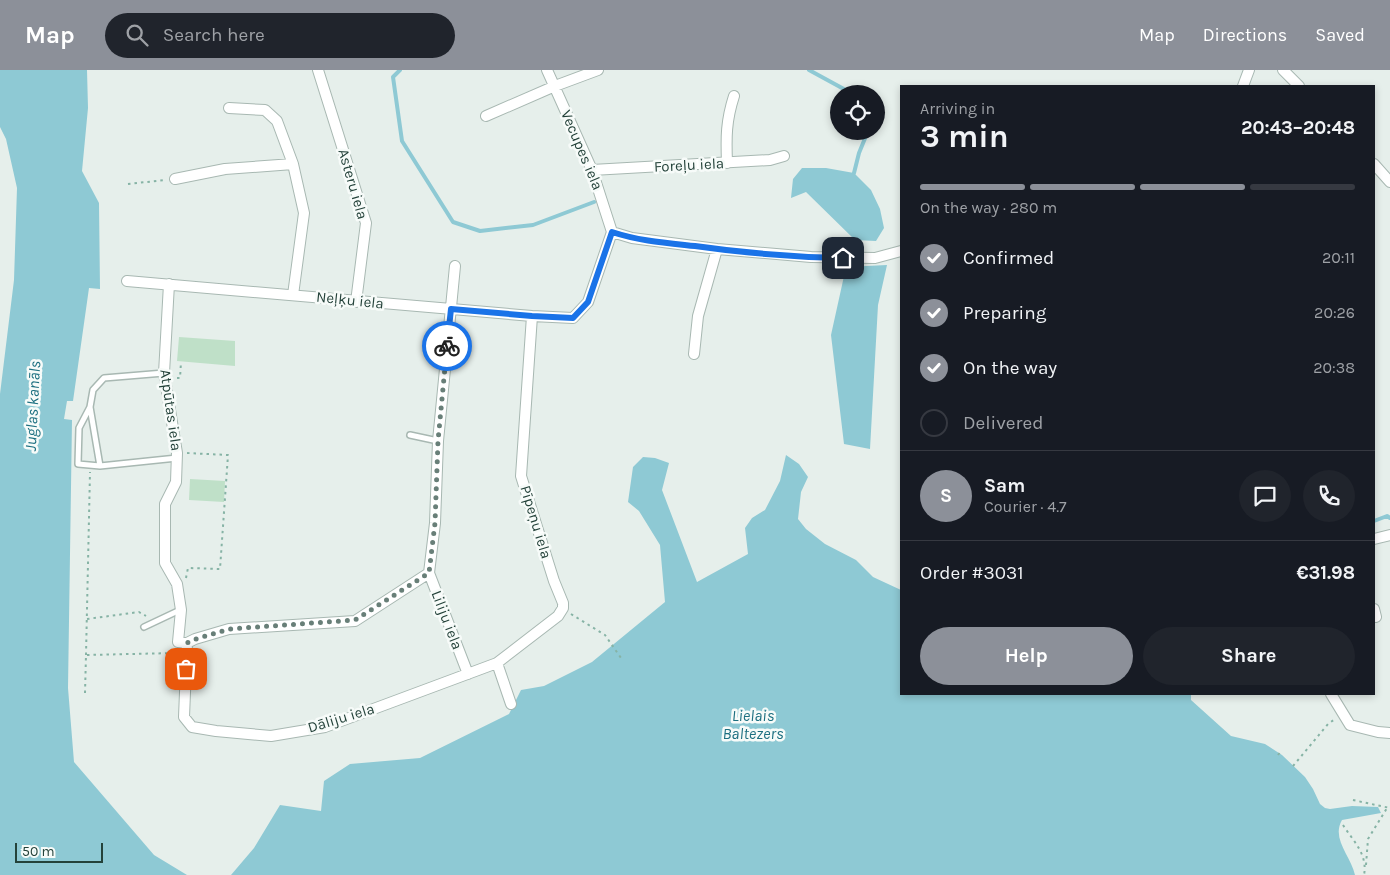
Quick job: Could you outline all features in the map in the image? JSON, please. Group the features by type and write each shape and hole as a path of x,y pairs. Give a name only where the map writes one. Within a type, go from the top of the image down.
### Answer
{"street":[{"name":"Asteru iela","path":"318,70 366,223 356,302"},
{"name":"Vecupes iela","path":"547,70 592,170 612,232"},
{"path":"486,116 555,86 598,70"},
{"path":"1243,85 1249,70"},
{"path":"1283,70 1298,85"},
{"path":"727,163 726,133 728,115 734,96"},
{"path":"229,108 265,110 277,121 293,164 304,213 294,295"},
{"name":"Foreļu iela","path":"592,170 770,160 784,156"},
{"path":"175,179 225,169 293,164"},
{"path":"1375,165 1390,182"},
{"name":"Neļķu iela","path":"127,281 356,302 573,318 588,302 612,232"},
{"path":"612,232 632,238 811,258 875,258 900,251"},
{"path":"694,354 698,316 717,249"},
{"name":"Liliju iela","path":"455,266 438,441 435,523 429,573 468,674"},
{"name":"Atpūtas iela","path":"169,284 164,376 177,456 176,482 165,504 165,563 177,584 180,610 178,642 187,648"},
{"name":"Pīpeņu iela","path":"532,316 522,476 563,608"},
{"path":"1375,539 1390,535"},
{"path":"187,648 196,639 229,629 355,620 429,573"},
{"path":"468,674 497,663 558,616 563,608"},
{"name":"Dāliju iela","path":"187,648 184,717 192,726 216,731 271,736 325,726 468,674"},
{"path":"497,663 512,704"},
{"path":"1332,695 1350,725 1390,733"}],"lane":[{"path":"164,376 104,378 93,390 90,407 79,428 78,464 100,466 177,456"},
{"path":"90,407 100,466"},
{"path":"410,435 438,441"},
{"path":"144,627 180,610"}],"path":[{"path":"128,184 175,179"},
{"path":"164,376 180,378 181,362"},
{"path":"177,456 228,455 220,569 188,568 186,582 177,584"},
{"path":"85,693 90,465"},
{"path":"563,608 605,635 621,658"},
{"path":"87,619 138,612 145,615"},
{"path":"86,654 187,648"},
{"path":"1293,766 1328,724 1343,714"},
{"path":"1278,755 1281,751"},
{"path":"1353,800 1389,808 1368,839 1364,875"},
{"path":"1343,825 1360,849 1366,865"}],"green space":[{"path":"179,337 235,341 235,366 177,361"},
{"path":"190,479 225,481 224,502 189,500"}],"water":[{"name":"Juglas kanāls","path":"0,70 87,70 88,108 82,171 99,203 100,289 89,288 73,401 67,401 64,419 72,420 68,688 74,762 154,855 187,875 0,875 0,394 14,280 17,188 6,139 0,127"},
{"path":"802,168 826,168 854,173 871,190 880,209 884,228 876,241 855,240 806,192 791,198 793,179"},
{"path":"887,265 878,305 870,449 844,444 831,335 846,267"},
{"name":"Lielais Baltezers","path":"786,455 799,464 808,477 801,492 798,519 806,529 825,544 856,560 873,577 900,590 900,695 1191,695 1191,700 1231,736 1265,744 1282,755 1305,777 1320,804 1325,808 1378,807 1381,813 1342,820 1339,827 1340,841 1355,875 231,875 254,848 280,805 321,811 324,781 350,764 420,758 509,714 521,690 544,686 592,662 665,602 660,545 639,511 628,502 633,467 643,457 655,458 669,463 662,490 697,582 748,554 745,528 752,518 765,510 780,481"}],"waterway":[{"path":"400,70 393,77 402,141 453,222 480,231 533,225 594,202"},
{"path":"809,70 836,85"},
{"path":"854,173 864,140"},
{"path":"1375,521 1387,516 1390,518"}],"way so far":[{"path":"186,669 187,643 196,639 229,629 355,620 429,573 435,523 438,441 447,346"}],"route":[{"path":"447,346 451,309 573,318 588,302 612,232 632,238 717,249 811,258 843,258"}]}
